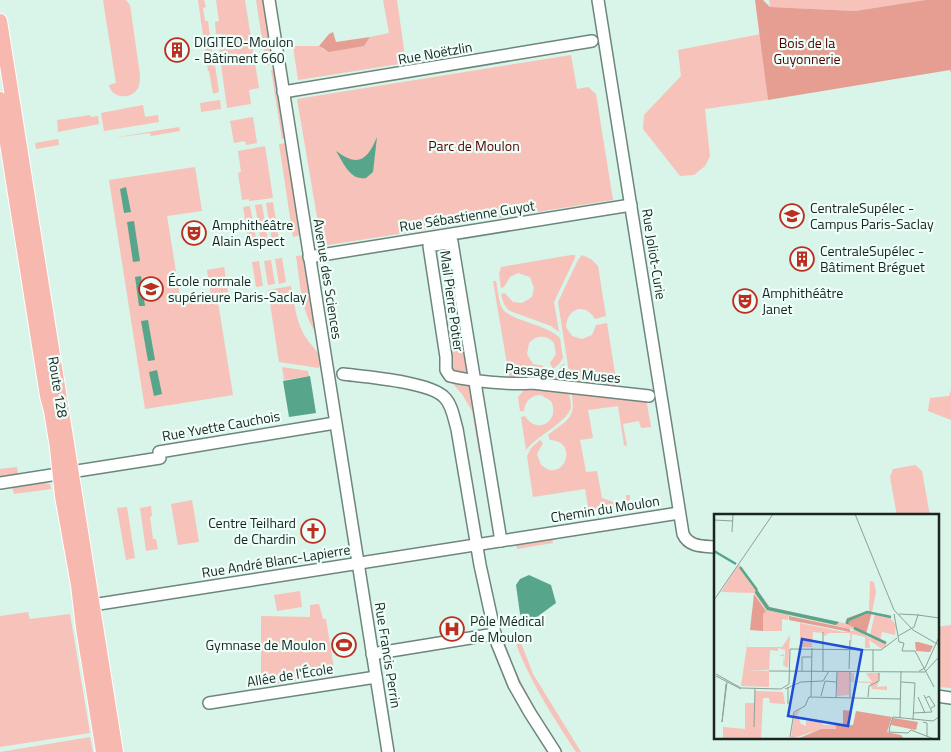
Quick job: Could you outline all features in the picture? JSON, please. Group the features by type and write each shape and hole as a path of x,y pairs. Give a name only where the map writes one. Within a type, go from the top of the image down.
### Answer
{"main road":[{"name":"Route 128","path":"0,21 66,473 62,496 116,752"},
{"name":"Route 128","path":"0,99 4,144 46,396 66,473"},
{"name":"Route 128","path":"86,605 103,752"}],"street":[{"name":"Avenue des Sciences","path":"269,0 358,563"},
{"name":"Rue Joliot-Curie","path":"598,0 679,513"},
{"name":"Rue Noëtzlin","path":"283,92 592,41"},
{"name":"Rue Sébastienne Guyot","path":"309,257 630,205"},
{"name":"Mail Pierre Potier","path":"471,379 450,376 446,370 446,357 429,246 452,242 471,379 500,541"},
{"path":"343,374 426,386 446,398 453,414 477,545 501,655 514,685 555,752"},
{"name":"Passage des Muses","path":"471,379 649,396"},
{"name":"Rue Yvette Cauchois","path":"66,473 160,458 158,452 335,422"},
{"path":"0,483 66,473"},
{"name":"Chemin du Moulon","path":"477,545 679,513 685,540 696,546 714,548"},
{"name":"Rue André Blanc-Lapierre","path":"86,605 418,552 477,545"},
{"name":"Rue Francis Perrin","path":"358,563 388,752"},
{"path":"372,654 495,634"},
{"name":"Allée de l'École","path":"210,703 376,677"},
{"path":"938,696 951,698"}],"green space":[{"path":"103,0 126,0 130,5 140,75 138,88 131,95 118,95 111,90 109,85 116,83"},
{"path":"198,0 204,0 206,7 203,8 205,21 208,21 212,52 209,53 211,66 215,65 219,92 213,94 208,71"},
{"path":"216,0 245,0 259,88 249,90 251,104 227,108 219,50 223,49 221,34 216,34 215,22 219,21"},
{"path":"256,0 264,0 274,64 266,65"},
{"path":"383,0 397,0 406,63 298,80 293,46 319,46 324,50 364,46 370,37 389,33"},
{"name":"Bois de la Guyonnerie","path":"755,0 763,0 770,7 855,11 925,0 951,0 951,73 950,70 768,100"},
{"path":"769,0 925,0 855,11 770,7"},
{"path":"333,32 336,42 370,37 364,46 329,52 319,46"},
{"path":"761,34 768,100 705,109 710,156 705,166 694,175 680,176 643,129 644,115 681,76 678,50"},
{"name":"Parc de Moulon","path":"571,55 577,89 588,87 596,94 613,200 322,246 297,99"},
{"path":"275,69 286,138 282,139 271,70"},
{"path":"220,100 221,109 201,112 200,103"},
{"path":"143,105 145,117 158,115 159,122 104,131 101,113"},
{"path":"90,115 91,117 98,116 99,124 58,132 57,120"},
{"path":"253,117 257,143 246,145 245,141 234,143 230,121"},
{"path":"179,127 180,131 151,136 150,133 112,138"},
{"path":"58,139 59,145 36,149 35,143"},
{"path":"287,143 301,235 293,237 279,144"},
{"path":"265,146 273,198 242,200 238,173 241,172 238,151"},
{"path":"195,167 202,211 167,216 181,302 217,296 233,395 145,409 109,180"},
{"path":"273,202 279,240 272,241 266,203"},
{"path":"262,204 268,241 261,242 255,205"},
{"path":"250,206 257,243 249,244 243,207"},
{"path":"305,255 317,334 304,307 300,287 296,256"},
{"path":"575,255 575,258 554,302 559,332 551,326 510,311 506,307 501,294 505,293 513,302 522,303 532,297 534,288 530,277 518,273 510,277 504,287 501,288 499,274 501,267"},
{"path":"582,255 591,259 598,266 606,316 595,319 586,310 577,310 570,315 566,327 572,336 582,339 592,335 596,325 607,323 618,392 571,385 558,302"},
{"path":"282,258 286,282 279,284 275,259"},
{"path":"271,260 275,284 268,285 264,261"},
{"path":"259,261 263,286 256,287 252,262"},
{"path":"224,267 228,292 211,295 207,270"},
{"path":"493,281 496,281 501,305 506,312 520,320 547,329 560,338 563,358 553,369 550,363 556,354 554,343 548,338 538,337 529,343 527,354 533,364 543,366 547,372 536,378 516,381 509,376"},
{"path":"291,286 301,328 321,358 324,367 319,366 319,368 279,362 268,290"},
{"path":"465,337 483,452 479,453 472,411 462,394 453,384 446,339"},
{"path":"564,363 568,383 540,380 558,370"},
{"path":"282,367 308,371 309,376 284,380"},
{"path":"526,388 568,390 571,406 559,423 526,450 521,417 525,416 535,425 546,424 553,415 553,408 551,401 541,395 537,395 531,397 524,411 520,411 518,397"},
{"path":"951,390 951,420 928,411 930,398 949,396"},
{"path":"571,391 646,398 651,427 641,428 639,421 623,424 627,446 624,445 618,406 588,410 593,438 580,440 586,472 597,471 602,498 622,505 626,503 626,495 630,495 630,499 624,506 589,512 585,489 533,497 527,456 531,448 540,440 543,443 537,454 541,465 549,470 556,470 562,466 566,454 564,447 559,442 550,440 548,435 566,421 572,413 573,400"},
{"path":"915,465 922,471 930,514 897,514 890,477 893,469"},
{"path":"17,467 18,475 0,478 0,469"},
{"path":"37,482 50,484 51,489 14,494 12,486"},
{"path":"192,500 199,542 178,545 171,504"},
{"path":"151,506 152,516 150,517 153,539 156,539 158,549 146,551 140,508"},
{"path":"127,507 135,558 126,560 117,508"},
{"path":"552,537 553,543 517,549 516,543"},
{"path":"300,591 302,607 277,611 274,595"},
{"path":"319,604 323,619 326,619 335,675 261,686 261,616 310,617 310,605"},
{"path":"28,612 30,619 70,614 90,733 0,747 0,616"},
{"path":"951,625 951,688 938,687 938,627"},
{"path":"518,635 533,674 581,752 576,752 533,682 513,636"},
{"path":"504,639 522,684 563,752 559,752 523,695 499,640"},
{"path":"90,737 93,752 0,752"}],"shaded area":[{"path":"377,137 373,172 366,178 356,177 351,174 336,151 350,159 361,159 369,152"},
{"path":"126,187 131,212 124,213 120,189"},
{"path":"134,221 140,261 133,262 127,222"},
{"path":"141,276 145,306 139,306 135,277"},
{"path":"148,320 155,360 148,361 141,321"},
{"path":"157,370 162,394 154,396 149,372"},
{"path":"310,376 316,413 289,417 283,381"},
{"path":"529,575 551,585 556,603 537,617 524,620 520,614 516,585 520,579"}],"place":[{"name":"DIGITEO-Moulon - Bâtiment 660","path":"177,50"},
{"name":"CentraleSupélec - Campus Paris-Saclay","path":"792,216"},
{"name":"Amphithéâtre Alain Aspect","path":"194,233"},
{"name":"CentraleSupélec - Bâtiment Bréguet","path":"802,259"},
{"name":"École normale supérieure Paris-Saclay","path":"151,289"},
{"name":"Amphithéâtre Janet","path":"745,301"},
{"name":"Centre Teilhard de Chardin","path":"313,531"},
{"name":"Pôle Médical de Moulon","path":"452,629"},
{"name":"Gymnase de Moulon","path":"344,645"}]}
